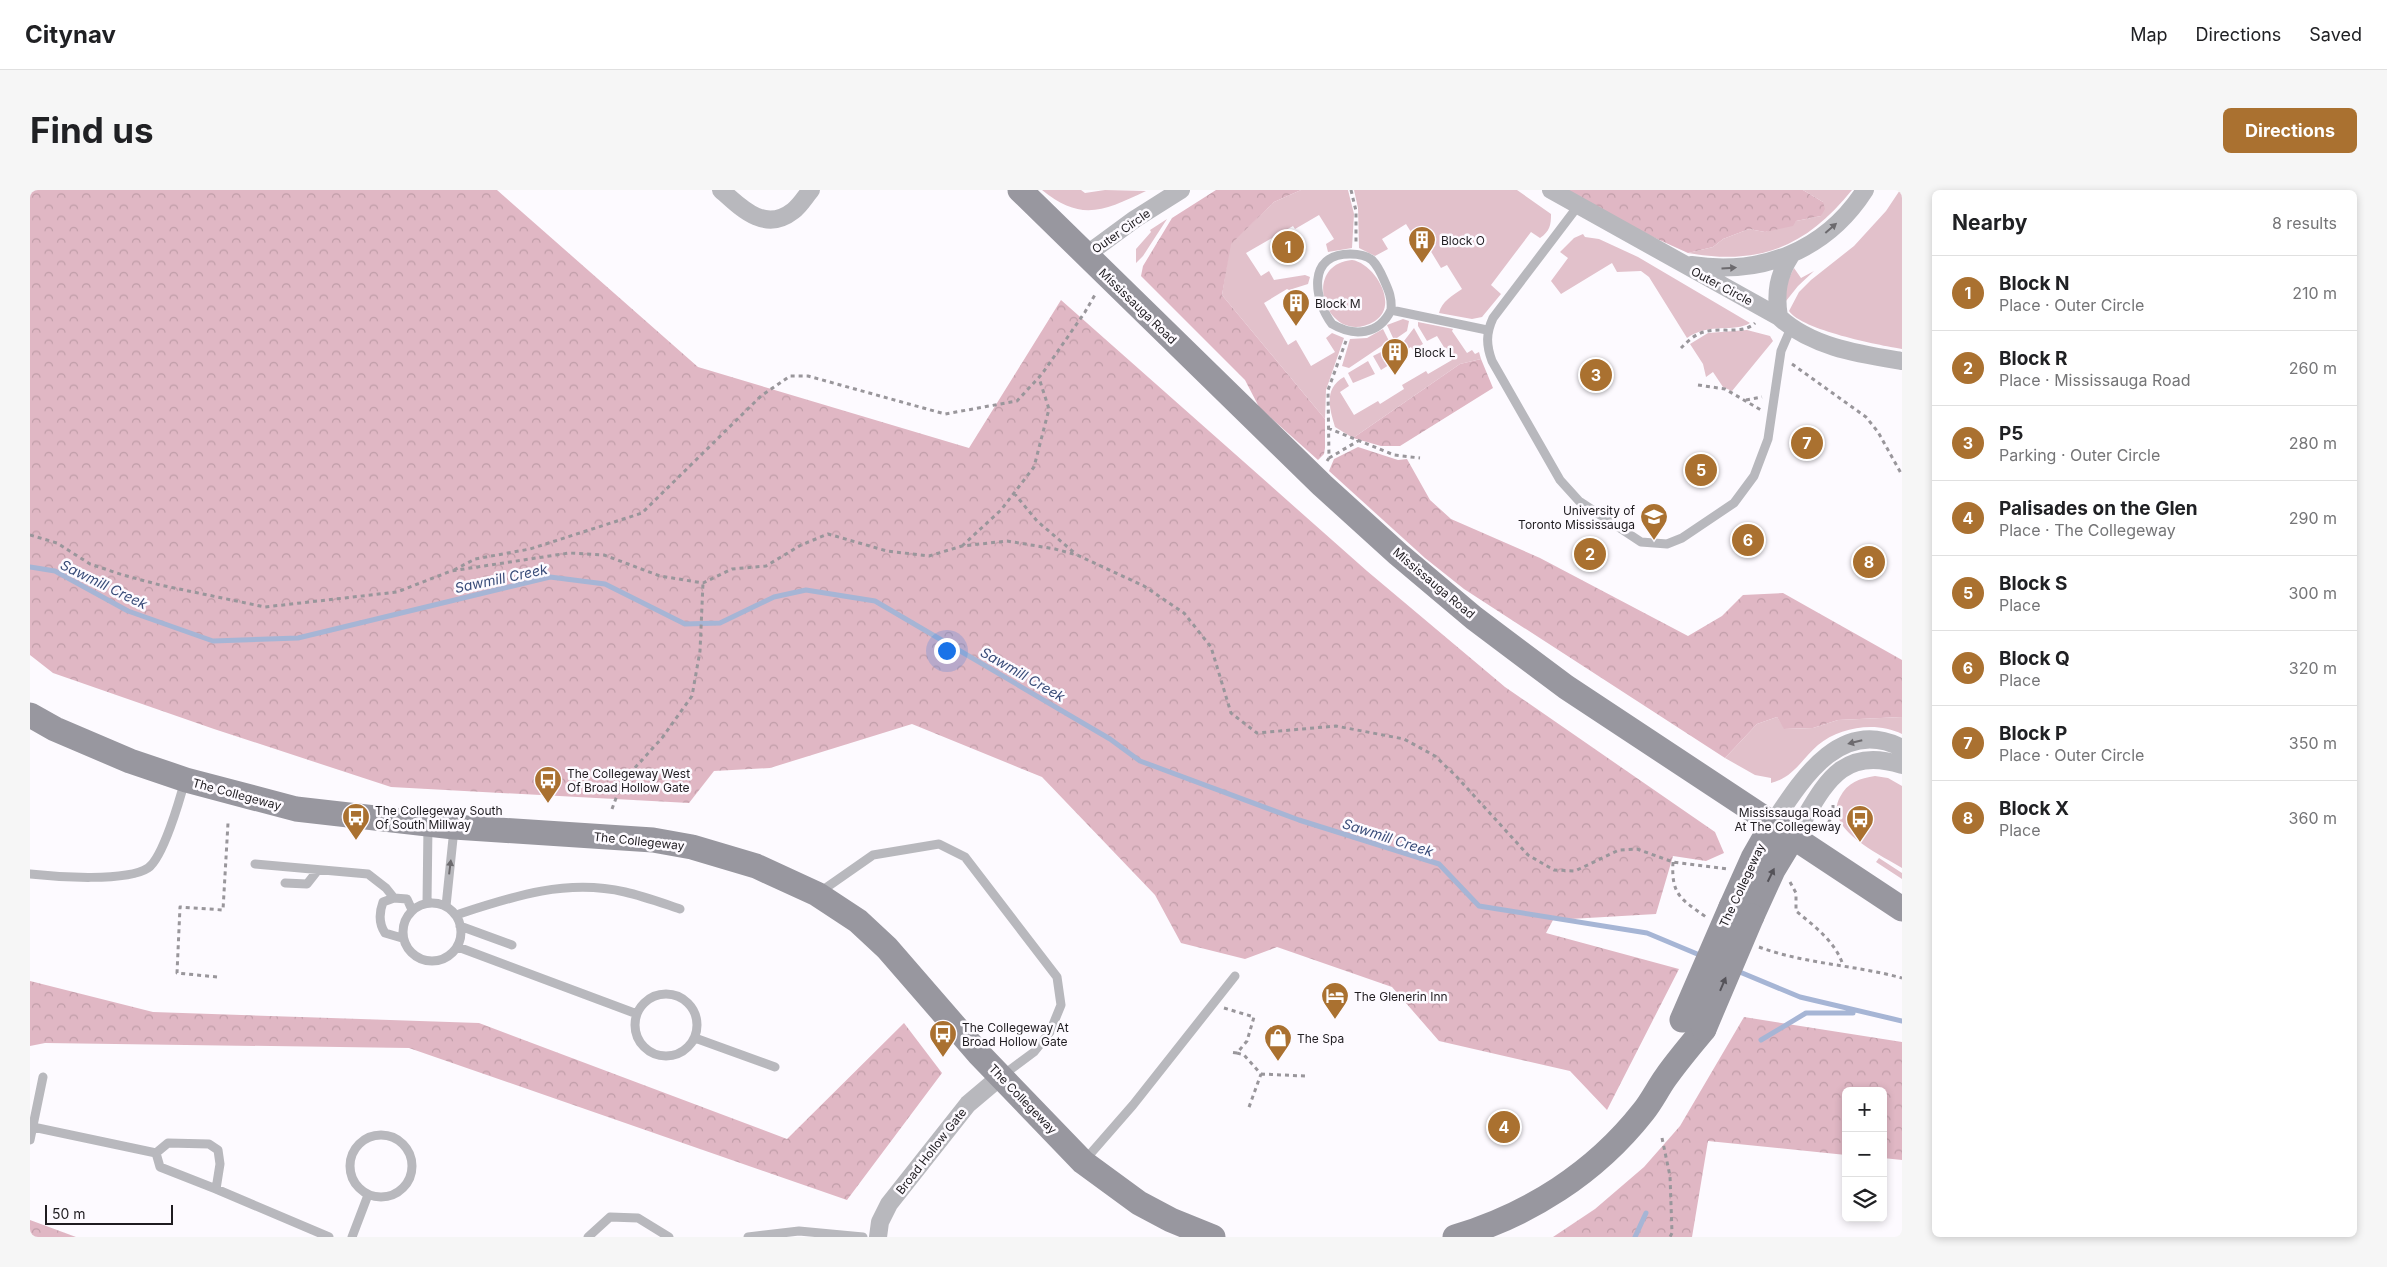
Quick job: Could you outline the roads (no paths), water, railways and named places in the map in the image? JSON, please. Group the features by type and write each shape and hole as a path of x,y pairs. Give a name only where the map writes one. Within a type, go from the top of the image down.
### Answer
{"street":[{"path":"722,190 748,214 771,219 792,212 811,190"},
{"name":"Mississauga Road","path":"1020,190 1322,485 1398,554 1474,618 1566,687 1902,909"},
{"name":"Outer Circle","path":"1086,255 1135,219 1181,190"},
{"name":"Outer Circle","path":"1550,190 1825,343 1851,352 1902,361"},
{"path":"1680,264 1704,267 1737,267 1759,265 1791,255 1816,241 1841,219 1865,190"},
{"path":"1785,322 1776,293 1778,280 1791,255"},
{"name":"The Collegeway","path":"30,715 56,729 130,761 186,780 296,809 428,825 653,840 692,847 756,866 817,894 858,921 887,948 1000,1077 1083,1162 1139,1203 1176,1222 1213,1237"},
{"name":"The Collegeway","path":"1455,1237 1502,1220 1548,1197 1578,1177 1604,1156 1644,1111 1666,1076 1693,1025 1742,912 1773,870 1790,798 1814,768 1828,754 1842,745 1860,740 1876,739 1902,748"},
{"name":"The Collegeway","path":"1783,830 1823,790 1834,775 1845,766 1860,760 1875,759 1902,765"},
{"name":"Broad Hollow Gate","path":"878,1237 880,1222 889,1204 968,1104 1000,1077"}],"lane":[{"path":"1578,206 1493,318 1487,330 1488,350 1492,361 1560,480 1587,509 1626,534 1642,542 1654,545 1666,544 1682,538 1734,503 1745,490 1756,470 1768,439 1785,322"},
{"path":"1346,254 1355,254 1371,260 1381,272 1392,298 1391,310 1388,316 1373,329 1352,333 1332,324 1316,292 1318,274 1327,261 1346,254"},
{"path":"1391,310 1487,330"},
{"path":"30,874 50,877 127,876 149,868 162,847 178,808 186,780"},
{"path":"427,903 428,825"},
{"path":"446,906 454,827"},
{"path":"817,894 872,854 939,844 965,856 1057,977 1061,1005 1050,1032 1034,1052 1000,1077"},
{"path":"255,864 368,874 386,888 394,898"},
{"path":"285,883 307,884 318,870"},
{"path":"456,914 511,897 549,888 595,888 624,892 680,909"},
{"path":"402,938 386,933 381,926 383,902 394,898 407,899 412,910"},
{"path":"427,903 446,906 456,914 460,926 461,936 458,947 450,956 431,962 410,954 402,938 402,927 412,910 427,903"},
{"path":"460,926 512,945"},
{"path":"458,947 637,1014"},
{"path":"1083,1162 1133,1105 1235,976"},
{"path":"661,994 677,996 690,1006 697,1021 695,1038 687,1048 674,1056 656,1055 644,1047 636,1033 637,1014 647,1000 661,994"},
{"path":"695,1038 775,1067"},
{"path":"30,1140 43,1077"},
{"path":"33,1127 156,1153"},
{"path":"377,1134 394,1136 407,1147 413,1162 410,1179 400,1192 385,1198 368,1195 355,1185 349,1170 351,1153 362,1140 377,1134"},
{"path":"156,1153 168,1143 208,1144 218,1150 220,1164 216,1189"},
{"path":"156,1153 160,1167 329,1237"},
{"path":"352,1237 368,1195"},
{"path":"588,1237 610,1217 638,1218 669,1237"},
{"path":"748,1237 799,1231 863,1237"}],"waterway":[{"name":"Sawmill Creek","path":"30,567 55,571 128,611 213,641 298,638 550,577 605,584 685,624 720,623 774,597 806,590 875,601 1110,739 1140,761 1299,820 1439,864 1479,906 1647,933 1702,956"},
{"name":"Sawmill Creek","path":"1735,970 1800,997 1902,1021"},
{"path":"1761,1040 1806,1013 1853,1013"},
{"path":"1635,1237 1646,1213"}],"place":[{"name":"Block N","path":"1288,247"},
{"name":"Block O","path":"1422,264"},
{"name":"Block M","path":"1296,327"},
{"name":"P5","path":"1596,375"},
{"name":"Block L","path":"1395,376"},
{"name":"Block P","path":"1807,443"},
{"name":"Block S","path":"1701,470"},
{"name":"Block Q","path":"1748,540"},
{"name":"University of Toronto Mississauga","path":"1654,541"},
{"name":"Block R","path":"1590,554"},
{"name":"Block X","path":"1869,562"},
{"name":"The Collegeway West Of Broad Hollow Gate","path":"548,804"},
{"name":"The Collegeway South Of South Millway","path":"356,841"},
{"name":"Mississauga Road At The Collegeway","path":"1860,843"},
{"name":"The Glenerin Inn","path":"1335,1020"},
{"name":"The Collegeway At Broad Hollow Gate","path":"943,1058"},
{"name":"The Spa","path":"1278,1062"},
{"name":"Palisades on the Glen","path":"1504,1127"}]}
